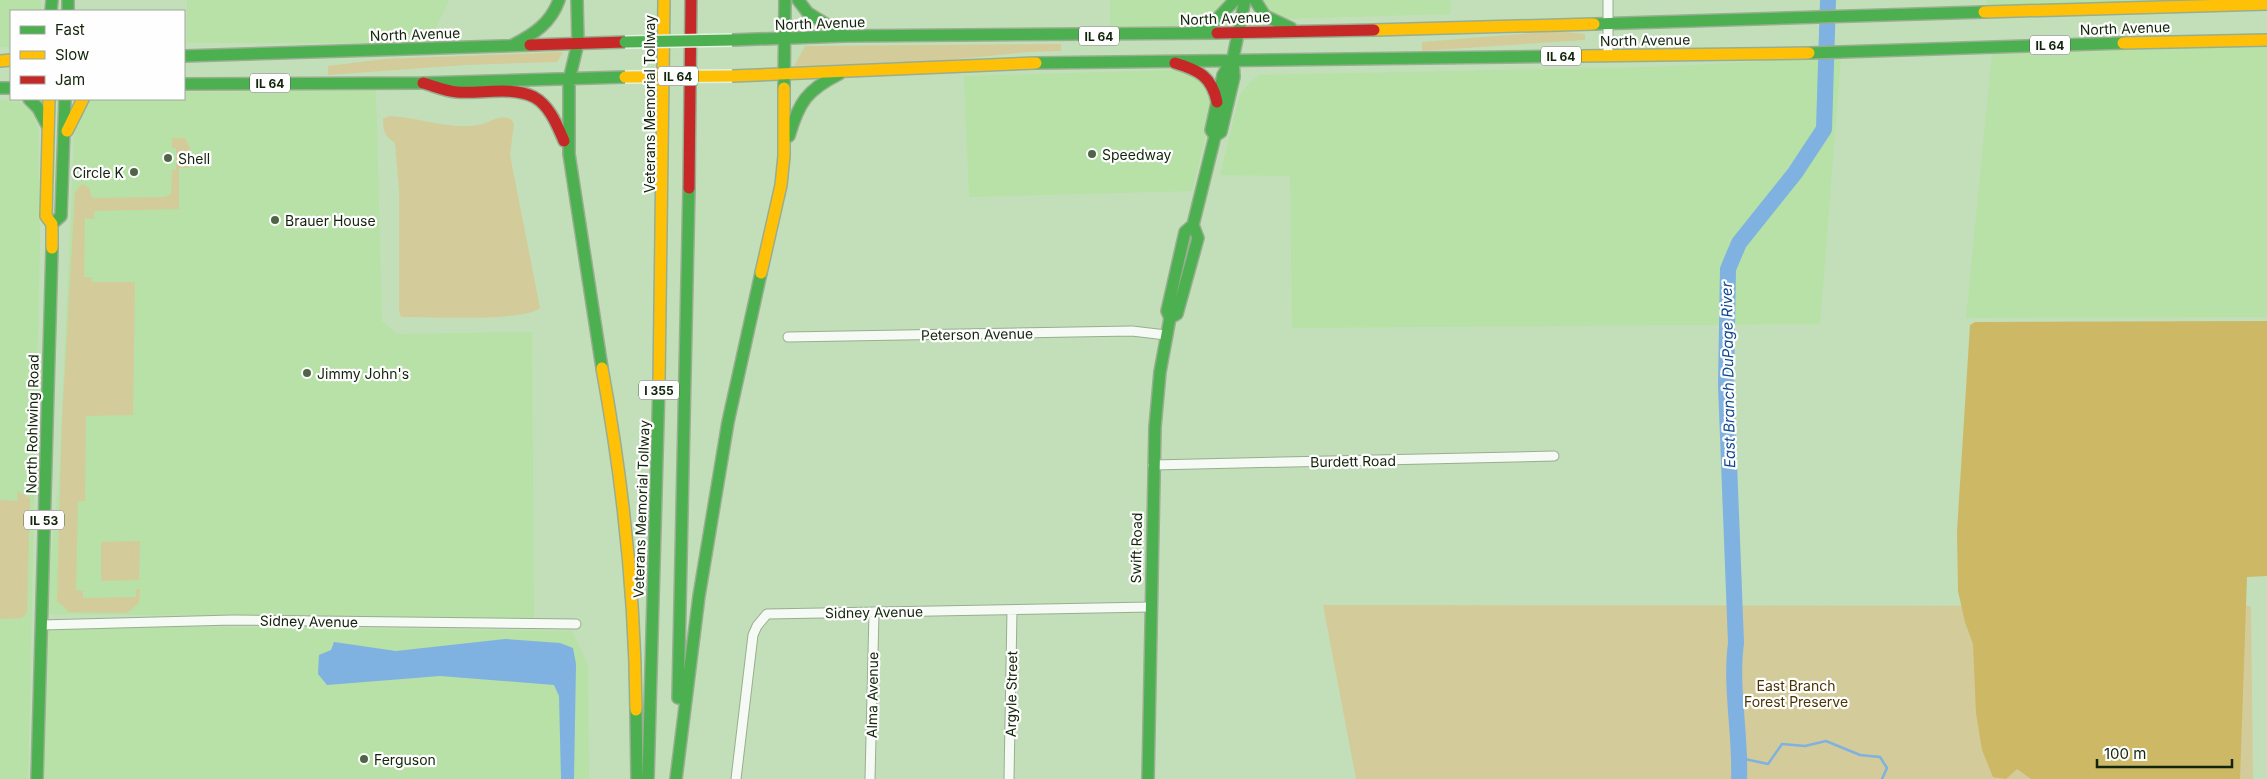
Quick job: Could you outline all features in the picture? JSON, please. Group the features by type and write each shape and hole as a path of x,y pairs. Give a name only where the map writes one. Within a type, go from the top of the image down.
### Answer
{"main road":[{"path":"513,45 543,28 551,18 559,0"},
{"path":"577,0 578,43 568,80 569,154 593,320 616,446 628,542 635,628 637,779"},
{"name":"Veterans Memorial Tollway","path":"648,779 662,282 664,0"},
{"name":"I 355","path":"676,779 688,301 691,0"},
{"path":"676,779 699,596 728,422 781,185 784,156 783,75 785,0"},
{"path":"798,0 808,13 845,36"},
{"path":"1188,34 1200,30 1215,21 1235,0"},
{"name":"Swift Road","path":"1215,136 1211,130 1217,102 1223,75 1232,58 1245,0"},
{"path":"1255,0 1261,14 1268,20 1298,31"},
{"name":"North Avenue","path":"185,56 845,36 1237,33 1835,16 2182,3 2267,4"},
{"name":"North Avenue","path":"185,84 568,80 625,77 838,74 979,64 1143,60 1834,53 2112,42 2267,40"},
{"name":"Swift Road","path":"1148,779 1153,465 1158,371 1170,318 1167,311 1185,232 1193,225 1215,136 1221,132 1234,77 1232,58"},
{"path":"1143,60 1176,63 1204,73 1212,82 1217,102"},
{"path":"784,156 794,117 806,92 816,84 838,74"},
{"path":"423,83 456,92 516,91 527,94 543,104 555,118 569,154"},
{"path":"30,100 38,108 48,127"},
{"name":"North Rohlwing Road","path":"41,625 52,224 46,216 49,100"},
{"name":"North Rohlwing Road","path":"52,224 61,216 65,100"},
{"path":"64,143 71,120 82,100"},
{"name":"IL 53","path":"37,779 41,625"}],"street":[{"path":"1608,0 1608,55"},
{"name":"Peterson Avenue","path":"788,337 1132,331 1166,335"},
{"name":"Burdett Road","path":"1153,465 1554,456"},
{"name":"Sidney Avenue","path":"736,779 752,636 757,626 767,614 1151,607"},
{"name":"Argyle Street","path":"1009,779 1012,610"},
{"name":"Alma Avenue","path":"870,779 874,612"},
{"name":"Sidney Avenue","path":"41,625 233,620 576,624"}],"shaded area":[{"path":"0,0 41,0 41,10 10,10 10,47 0,47"},
{"path":"187,0 449,0 429,43 187,43"},
{"path":"1110,0 1233,0 1213,19 1187,28 1158,32 1110,33"},
{"path":"1260,0 1451,0 1450,14 1279,19 1270,16"},
{"path":"1987,0 2180,0 1987,9"},
{"path":"2267,44 2267,317 1966,318 1992,53 2151,46"},
{"path":"1841,57 1820,324 1292,328 1290,176 1220,175 1239,97 1248,84 1259,75 1653,67"},
{"path":"1172,70 1195,74 1208,84 1211,98 1210,120 1192,191 969,197 964,76"},
{"path":"376,89 382,321 397,334 532,332 534,619 45,614 59,480 74,137 78,115 89,100 185,100 185,92"},
{"path":"0,100 26,103 33,112 38,127 40,239 28,779 0,779"},
{"path":"2267,321 2267,576 2247,577 2240,779 2031,779 2017,769 2006,779 1993,777 1982,750 1976,713 1973,644 1965,622 1958,591 1957,531 1970,325 1975,322"},
{"path":"47,625 572,631 588,665 589,779 42,779"}],"green space":[{"path":"1557,31 1585,34 1585,40 1422,51 1422,42"},
{"path":"1061,44 1061,51 1028,52 939,61 794,66 805,46"},
{"path":"563,52 557,62 465,65 328,75 328,66 384,59"},
{"path":"389,116 456,126 478,125 498,118 511,119 514,124 510,155 540,308 531,312 496,317 401,317 399,311 399,190 395,143 385,133 383,123 383,119"},
{"path":"172,138 185,138 190,148 190,168 179,168 179,209 94,211 94,219 85,218 84,277 92,277 91,282 135,282 133,415 86,416 85,501 78,501 76,590 83,591 83,598 136,597 136,589 140,589 139,603 127,613 69,612 57,601 62,420 75,192 82,184 89,188 92,198 165,197 171,194 172,170 176,169 176,148 172,148"},
{"path":"17,491 30,498 27,612 22,618 0,619 0,500 18,501"},
{"path":"140,541 139,580 101,581 101,542"},
{"name":"East Branch Forest Preserve","path":"1323,605 2251,606 2253,779 1356,779"}],"water":[{"path":"505,639 560,643 573,648 576,664 574,779 561,779 559,696 554,685 440,676 327,685 318,674 319,655 331,650 334,642 396,651"}],"waterway":[{"name":"East Branch DuPage River","path":"1739,779 1739,746 1734,677 1736,643 1726,385 1728,269 1739,243 1795,173 1824,129 1828,0"},
{"path":"1740,758 1768,764 1782,744 1805,746 1826,741 1860,755 1880,757 1887,768 1882,779"}],"traffic: fast":[{"path":"51,10 52,0"},
{"path":"68,0 68,10"},
{"path":"513,45 541,27 556,8 559,0"},
{"path":"577,0 578,43 569,80 569,154 602,368"},
{"path":"784,88 785,0"},
{"path":"798,0 808,13 845,36"},
{"path":"1195,32 1215,21 1235,0"},
{"path":"1215,136 1221,132 1234,77 1233,58 1245,0"},
{"path":"1255,0 1265,16 1291,28"},
{"path":"1594,24 1984,12"},
{"path":"732,40 845,36 1217,33"},
{"path":"625,42 732,40"},
{"path":"1809,53 2123,43"},
{"path":"185,56 530,45"},
{"path":"1036,63 1581,56"},
{"path":"1170,318 1177,314 1198,238 1193,225 1215,136 1211,130 1223,75 1233,58"},
{"path":"789,136 797,114 806,98 819,86 839,74"},
{"path":"185,84 423,83 625,77"},
{"path":"0,88 10,88"},
{"path":"30,100 38,108 47,125"},
{"path":"52,224 61,216 65,100"},
{"path":"678,698 689,188"},
{"path":"1148,779 1155,427 1160,372 1170,318 1167,311 1185,232 1193,225"},
{"path":"37,779 52,248"},
{"path":"676,779 699,596 728,422 761,273"},
{"path":"648,779 659,383"},
{"path":"636,710 637,779"}],"traffic: slow":[{"path":"659,383 664,0"},
{"path":"1984,12 2267,4"},
{"path":"1374,30 1594,24"},
{"path":"2123,43 2267,40"},
{"path":"1581,56 1809,53"},
{"path":"0,61 10,60"},
{"path":"732,76 1036,63"},
{"path":"625,77 732,76"},
{"path":"761,273 781,185 784,156 784,88"},
{"path":"49,100 46,216 52,224 52,248"},
{"path":"67,131 82,100"},
{"path":"602,368 622,496 633,624 636,710"}],"traffic: jam":[{"path":"689,188 691,0"},
{"path":"1217,33 1374,30"},
{"path":"530,45 625,42"},
{"path":"1175,63 1198,72 1203,76 1212,86 1217,102"},
{"path":"423,83 444,90 466,92 506,91 534,97 549,111 564,141"}],"place":[{"name":"Speedway","path":"1092,154"},
{"name":"Shell","path":"168,158"},
{"name":"Circle K","path":"134,172"},
{"name":"Brauer House","path":"275,220"},
{"name":"Jimmy John's","path":"307,373"},
{"name":"Ferguson","path":"364,759"}]}
